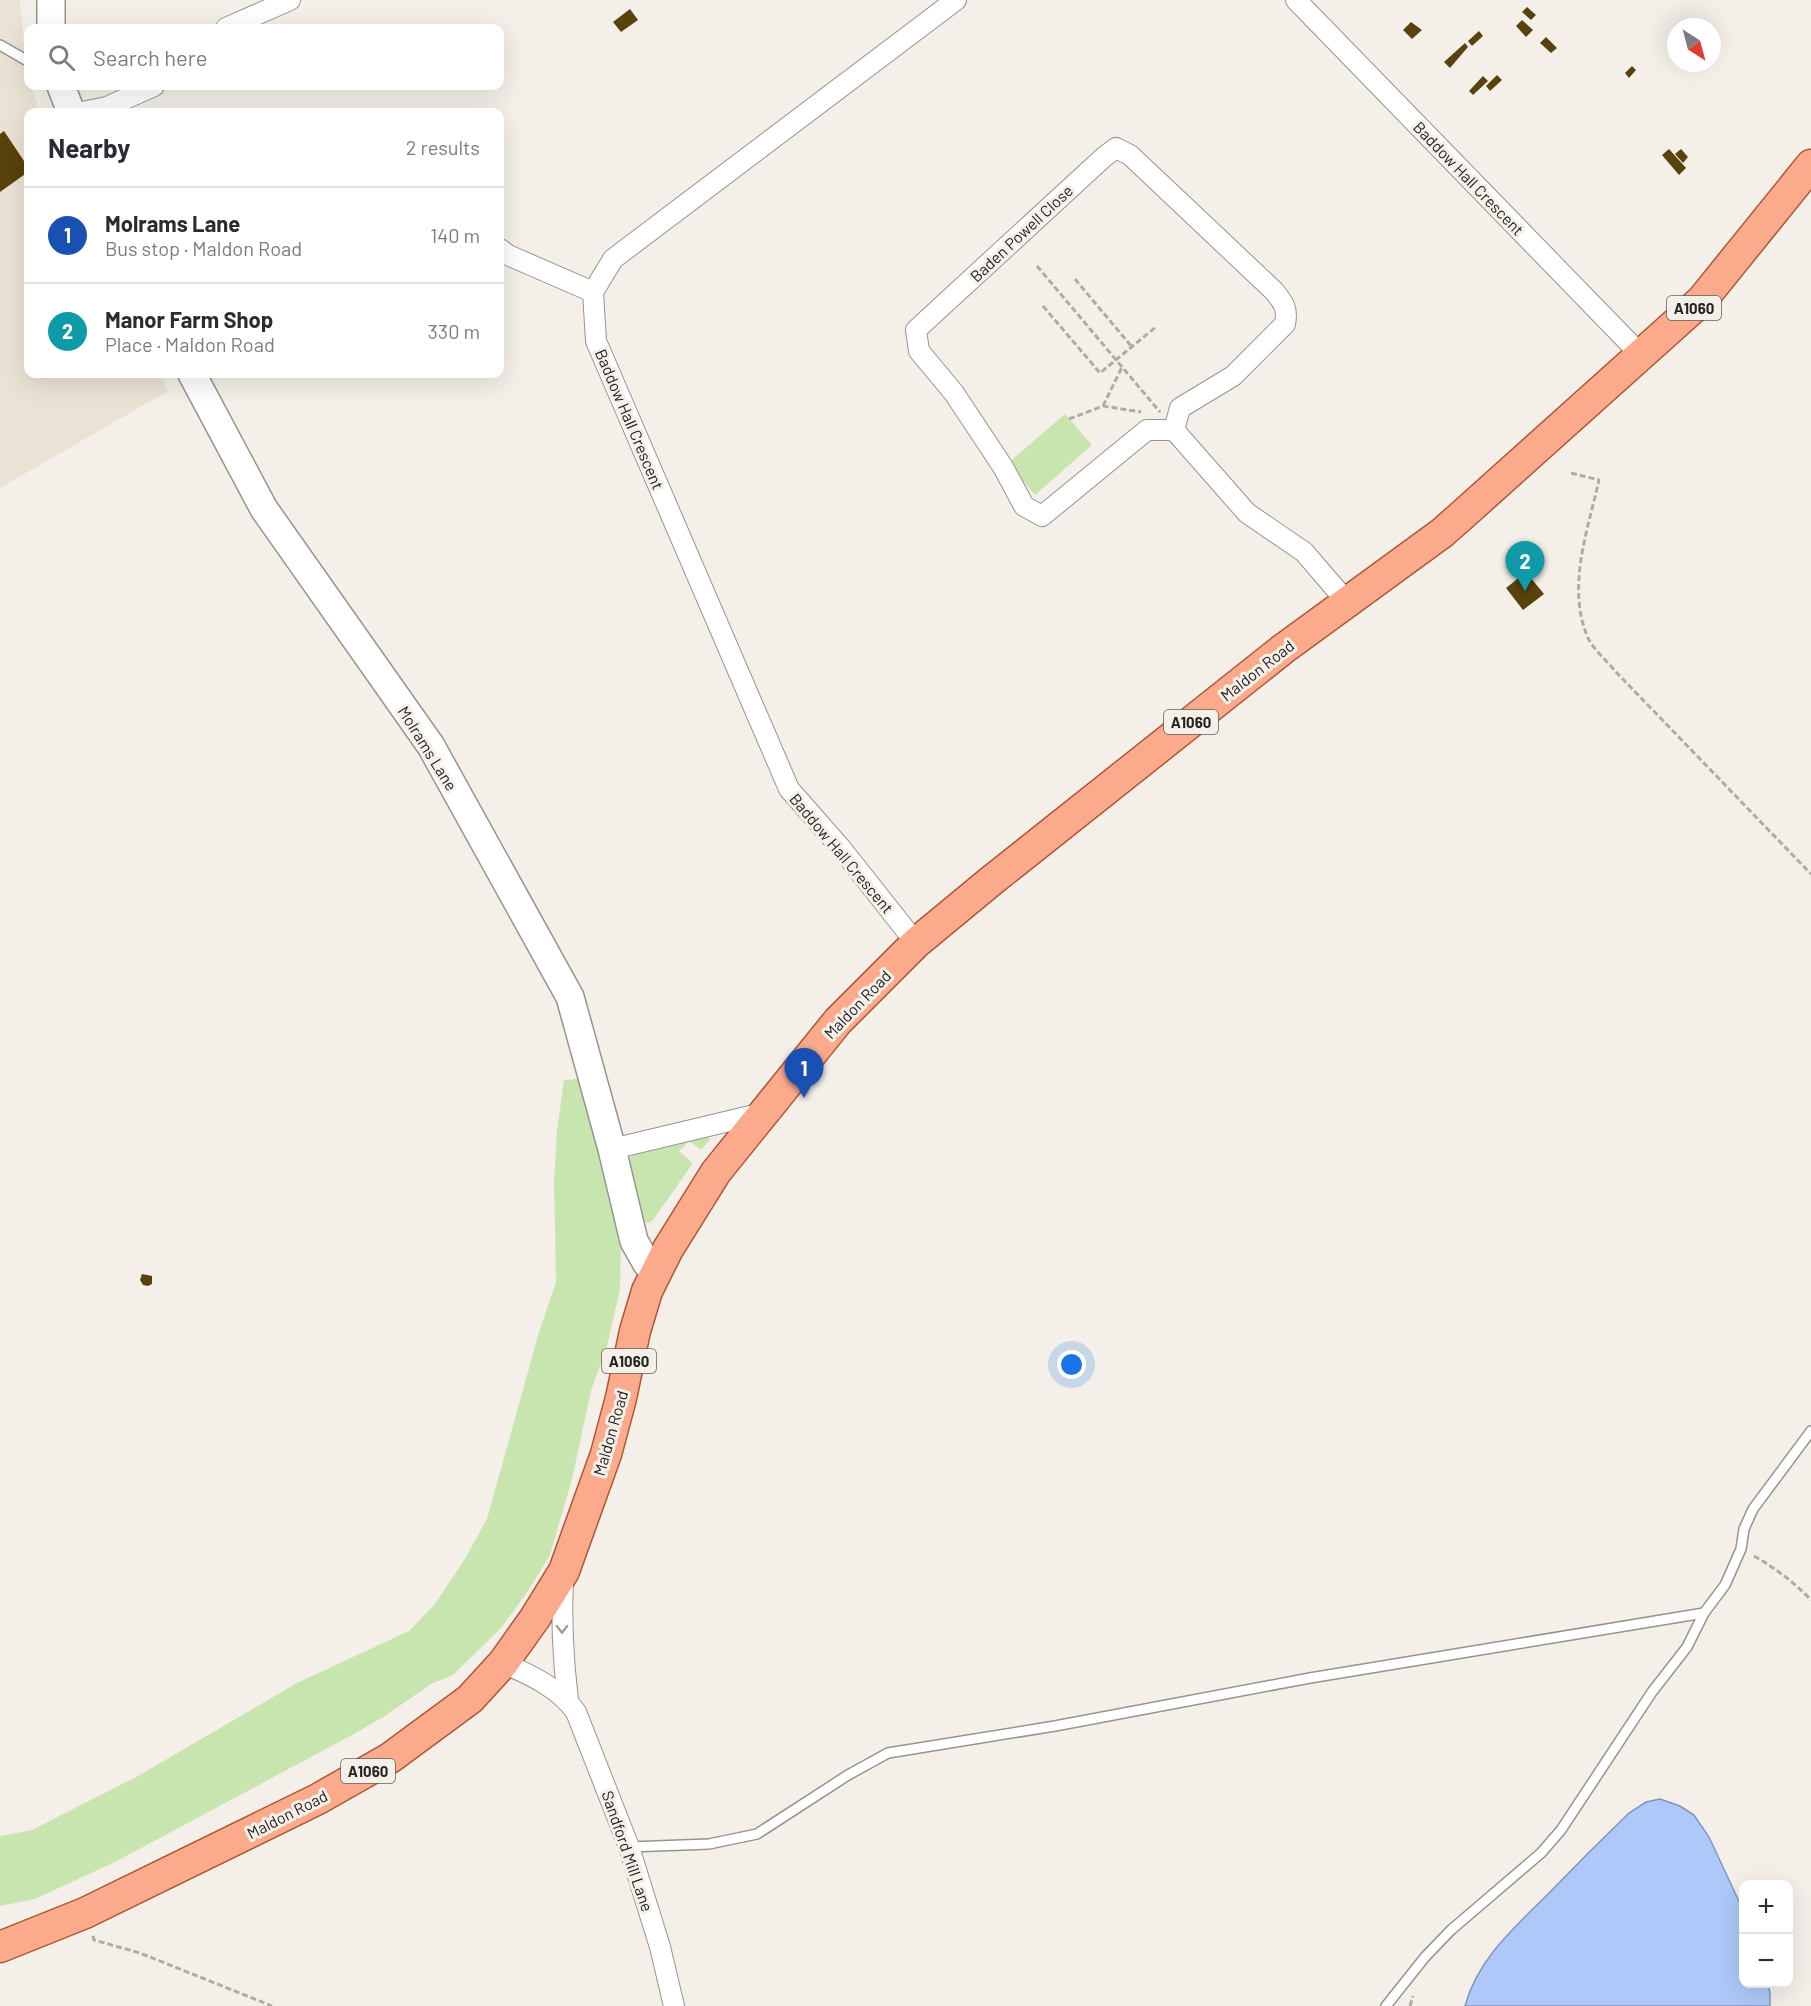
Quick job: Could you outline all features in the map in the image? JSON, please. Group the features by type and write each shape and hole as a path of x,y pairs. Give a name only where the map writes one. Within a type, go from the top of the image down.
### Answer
{"main road":[{"name":"Maldon Road","path":"0,1947 85,1912 318,1799 390,1758 471,1699 503,1663 544,1605 564,1571 606,1454 621,1398 635,1330 647,1291 657,1269 716,1172 838,1021 916,943 1000,873 1283,648 1442,533 1702,300 1811,165"},
{"name":"Maldon Road","path":"1764,225 1811,181"}],"street":[{"path":"51,0 51,24"},
{"path":"235,24 290,0"},
{"path":"504,252 593,292 613,259 956,0"},
{"name":"Baddow Hall Crescent","path":"1296,0 1642,356"},
{"path":"63,90 69,108"},
{"path":"102,108 145,90"},
{"name":"Baden Powell Close","path":"1116,148 1130,155 1274,291 1285,304 1287,314 1285,324 1233,376 1180,408 1170,424 1147,429 1042,516 1024,506 1003,467 954,393 919,351 916,330 1116,148"},
{"name":"Baddow Hall Crescent","path":"593,292 596,341 789,789 840,847 916,943"},
{"name":"Molrams Lane","path":"194,378 264,509 431,746 570,998 612,1149 634,1241 647,1264 657,1269"},
{"path":"1170,424 1247,513 1304,552 1347,602"},
{"path":"612,1149 763,1113"},
{"name":"Sandford Mill Lane","path":"564,1571 561,1608 562,1654 568,1700"},
{"name":"Sandford Mill Lane","path":"503,1663 554,1689 568,1700 576,1712 629,1847 660,1947 674,2006"}],"lane":[{"path":"0,45 24,58"},
{"path":"1386,2006 1425,1957 1451,1930 1541,1853 1561,1830 1652,1692 1687,1647 1704,1613 1725,1585 1741,1549 1744,1529 1753,1509 1811,1431"},
{"path":"629,1847 709,1844 757,1834 848,1775 888,1753 1055,1726 1310,1678 1704,1613"}],"path":[{"path":"1036,266 1170,424"},
{"path":"1075,279 1132,347"},
{"path":"1043,306 1100,373 1157,326"},
{"path":"1103,406 1122,367"},
{"path":"1069,419 1103,406 1137,410 1170,424"},
{"path":"1570,473 1599,480 1583,540 1578,590 1589,639 1617,673 1811,874"},
{"path":"1741,1549 1771,1565 1799,1587 1811,1600"},
{"path":"85,1912 94,1940 140,1953 272,2006"}],"shaded area":[{"path":"0,0 20,0 24,43 24,90 32,90 39,108 24,108 24,378 162,378 168,391 0,488"}],"green space":[{"path":"1065,414 1092,445 1035,495 1007,464"},
{"path":"579,1079 621,1241 620,1289 607,1346 591,1391 572,1479 550,1555 528,1591 501,1628 453,1675 431,1684 385,1716 117,1861 35,1899 0,1906 0,1836 32,1830 138,1776 297,1683 409,1631 435,1604 465,1559 487,1519 539,1332 556,1282 554,1181 557,1131 564,1080"},
{"path":"707,1135 710,1139 701,1150 689,1141 679,1151 693,1163 653,1220 649,1223 640,1222 627,1165 630,1158 634,1153"}],"water":[{"path":"1660,1799 1680,1806 1694,1815 1709,1837 1739,1901 1739,1988 1769,1988 1770,2006 1465,2006 1479,1973 1512,1930 1629,1813 1646,1802"}],"building":[{"path":"1527,7 1536,15 1531,20 1522,12"},
{"path":"630,9 638,20 621,32 613,22"},
{"path":"1522,20 1533,30 1526,37 1516,26"},
{"path":"1411,22 1422,30 1412,39 1403,30"},
{"path":"1479,31 1483,36 1472,46 1468,41"},
{"path":"1546,37 1557,48 1551,53 1540,43"},
{"path":"1465,43 1468,47 1450,68 1444,62"},
{"path":"1632,66 1636,70 1629,78 1625,73"},
{"path":"1497,75 1502,80 1490,91 1486,86"},
{"path":"1483,76 1488,81 1473,95 1469,91"},
{"path":"4,131 24,161 24,175 0,192 0,134"},
{"path":"1669,149 1686,168 1679,175 1662,155"},
{"path":"1681,149 1688,157 1683,163 1675,154"},
{"path":"1526,572 1544,594 1523,610 1506,588"},
{"path":"142,1274 152,1276 152,1284 143,1285 140,1280"}],"place":[{"name":"Manor Farm Shop","path":"1525,591"},
{"name":"Molrams Lane","path":"804,1098"}]}
